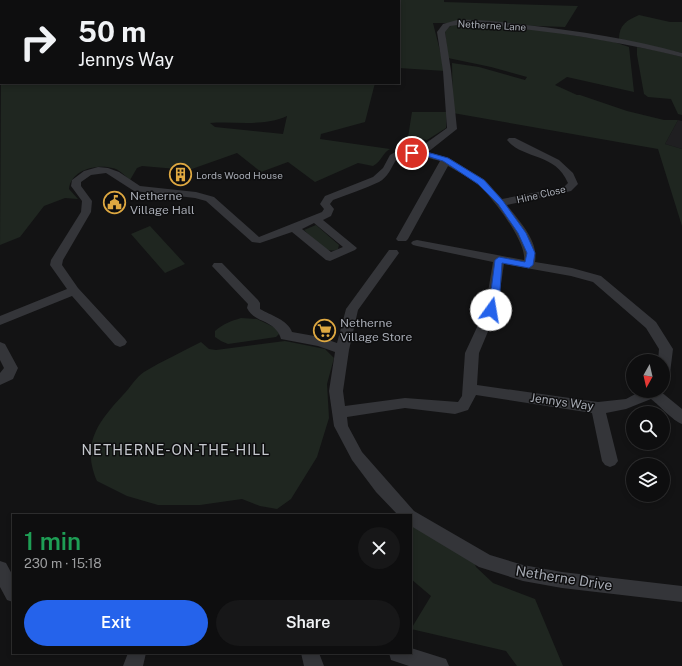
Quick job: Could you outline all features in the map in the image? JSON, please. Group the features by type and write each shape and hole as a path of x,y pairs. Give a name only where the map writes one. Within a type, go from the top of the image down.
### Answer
{"street":[{"name":"Netherne Lane","path":"423,153 425,148 452,129 447,71 441,32 443,27 447,24 460,22 498,24 550,30 634,44 682,55"},
{"name":"Hine Close","path":"500,203 567,189 573,184 572,178 554,159 535,153 512,140"},
{"path":"120,342 74,291 56,265 57,260 86,212 87,201 76,186 76,182 80,177 87,173 106,171 113,173 130,187 150,192 196,195 210,199 256,240 265,240 327,214 329,209 325,204 329,198 377,179 387,169 395,155 400,153 423,153 446,160 481,182 500,203 522,233 531,253 529,265"},
{"path":"402,239 446,160"},
{"path":"294,228 330,257 350,248 316,219"},
{"path":"417,243 499,260 583,275 599,276 651,325 666,349 665,354"},
{"path":"393,253 352,309 342,350 336,391 341,426 357,456 382,487 407,514"},
{"path":"338,413 405,403 456,408 463,406 467,401 470,390 472,353 491,310 499,260"},
{"path":"218,266 254,303 253,308 255,312 278,324 285,330 286,336 320,342 342,350"},
{"path":"0,321 74,291"},
{"path":"0,347 11,368 8,375 0,380"},
{"name":"Jennys Way","path":"470,390 598,408 617,407 637,398"},
{"path":"659,398 682,418"},
{"path":"598,408 610,461"},
{"name":"Netherne Drive","path":"412,518 485,561 524,573 562,580 682,594"},
{"path":"0,569 12,592"},
{"path":"310,654 314,666"},
{"path":"401,654 439,666"}],"shaded area":[{"path":"400,0 444,0 444,2 578,6 565,27 511,25 614,42 629,47 634,92 567,77 555,85 577,95 627,111 664,120 678,120 665,144 682,149 682,226 658,149 453,113 452,63 479,67 525,80 527,77 491,67 448,58 445,31 454,23 433,23 445,71 400,68"},
{"path":"639,15 670,22 682,22 682,53 619,39 620,30 624,24"},
{"path":"637,47 682,57 682,115 678,114 671,99 648,97 644,94"},
{"path":"1,84 375,84 365,122 321,134 320,139 390,149 373,166 358,163 315,182 288,162 261,172 237,153 189,170 142,166 137,168 130,180 115,169 106,167 92,168 79,173 71,182 69,189 78,199 65,198 44,206 20,237 0,245","holes":["287,116 283,134 215,127 210,123 259,123"]},
{"path":"412,112 447,112 446,128 427,140 408,137"},
{"path":"678,120 682,121 682,149 665,144"},
{"path":"316,225 339,245 338,249 333,251 324,248 304,230"},
{"path":"150,226 185,264 165,273 131,234"},
{"path":"241,318 257,319 280,330 280,333 276,337 228,344 215,337 215,331 227,323"},
{"path":"285,341 325,349 334,358 327,384 329,418 317,457 291,499 277,509 260,506 242,499 200,505 158,505 127,496 97,481 92,468 91,456 95,434 106,415 141,374 201,342 209,349 216,350"},
{"path":"412,518 471,553 476,567 493,583 535,599 563,666 517,666 506,651 412,629 431,596 412,580"}],"place":[{"name":"Lords Wood House","path":"180,175"},
{"name":"Netherne Village Hall","path":"115,203"},
{"name":"Netherne Village Store","path":"325,330"}],"district":[{"name":"NETHERNE-ON-THE-HILL","path":"176,450"}],"route":[{"path":"412,153 423,153 446,160 465,170 481,182 500,203 522,233 531,253 529,265 499,260 491,310"}]}
